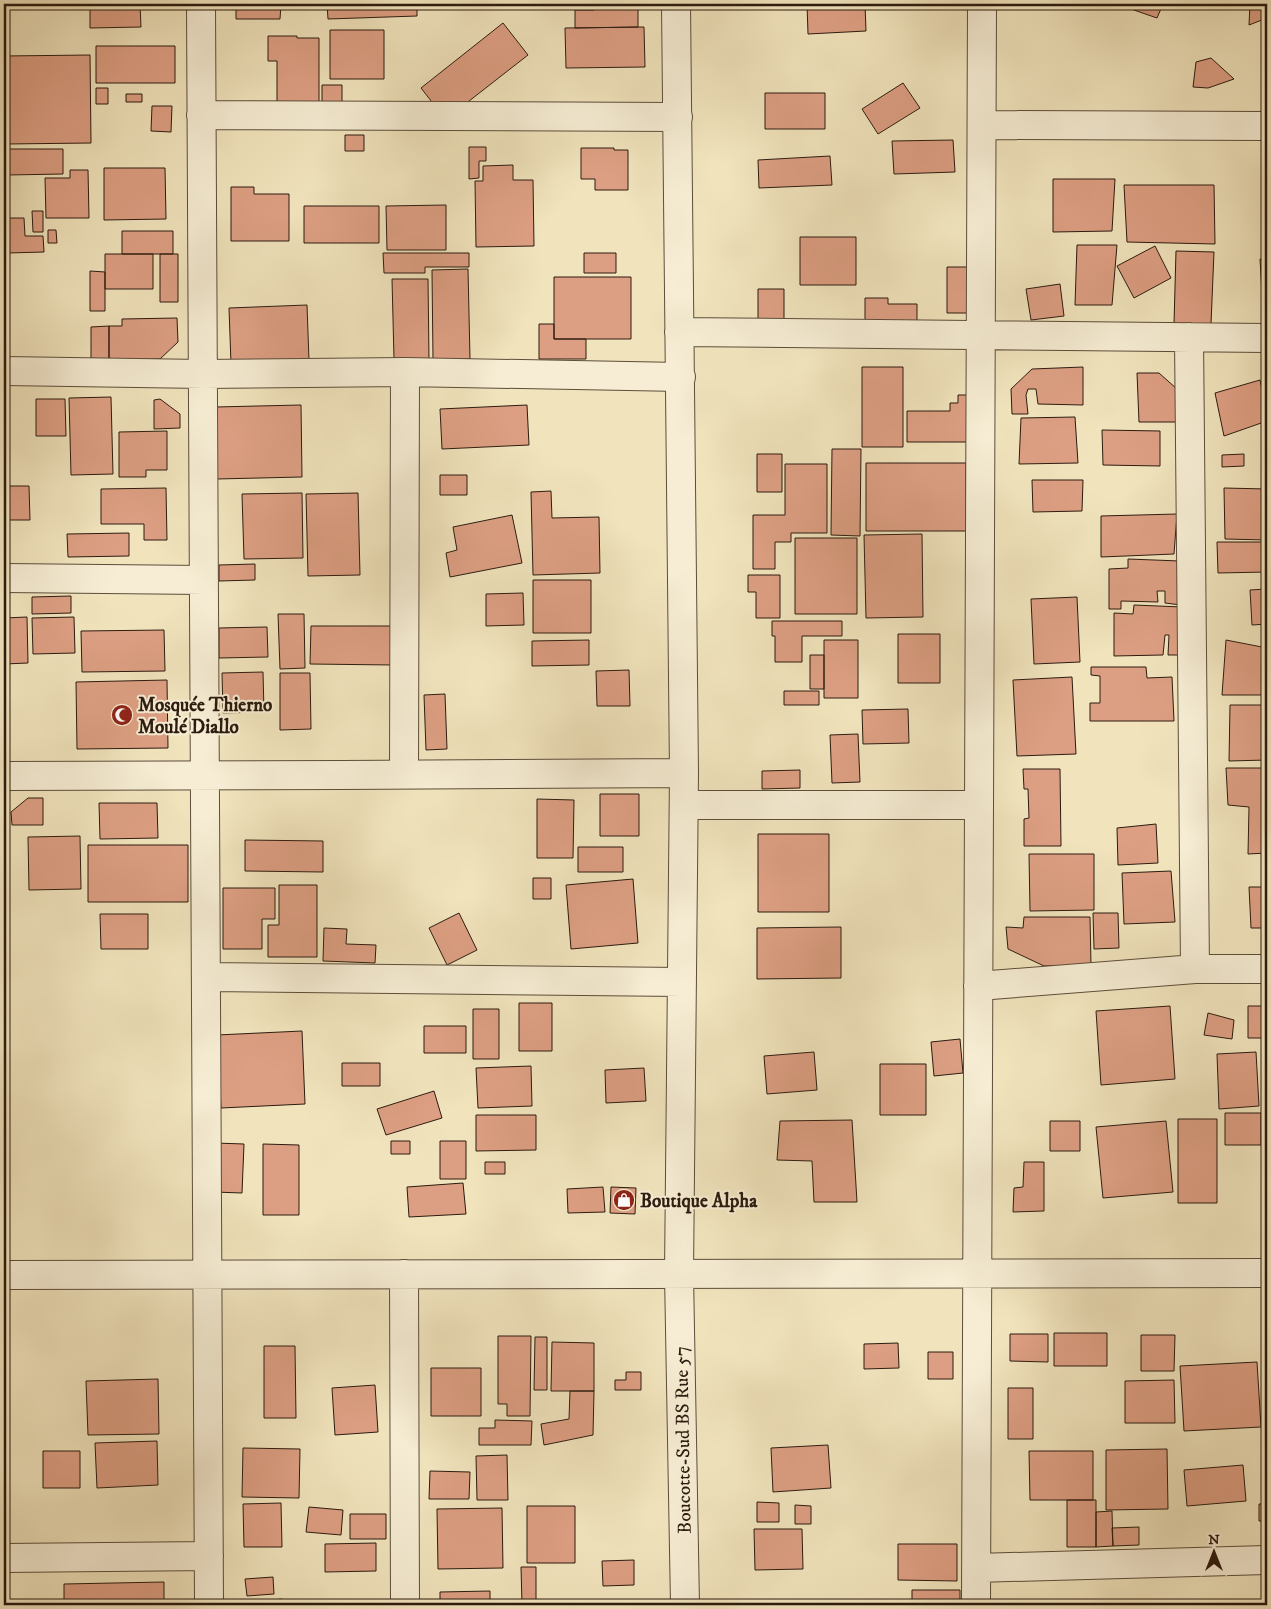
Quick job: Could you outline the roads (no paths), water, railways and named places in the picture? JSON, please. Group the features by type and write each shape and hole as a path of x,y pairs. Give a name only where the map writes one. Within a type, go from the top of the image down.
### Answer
{"street":[{"path":"201,4 209,1605"},
{"name":"Boucotte-Sud BS Rue 57","path":"676,4 684,772 679,1274 685,1605"},
{"path":"976,1605 982,4"},
{"path":"201,115 678,117"},
{"path":"982,125 1267,126"},
{"path":"679,332 1267,338"},
{"path":"1189,337 1195,969"},
{"path":"4,371 203,374 405,372 681,377"},
{"path":"404,774 405,372"},
{"path":"4,578 204,580"},
{"path":"4,776 205,777 684,772"},
{"path":"684,805 979,805"},
{"path":"978,986 1195,969 1267,969"},
{"path":"206,977 682,982"},
{"path":"4,1275 1267,1272"},
{"path":"404,1274 405,1605"},
{"path":"4,1558 209,1556"},
{"path":"976,1568 1267,1560"}],"place":[{"name":"Mosquée Thierno Moulé Diallo","path":"122,715"},
{"name":"Boutique Alpha","path":"624,1200"}]}
